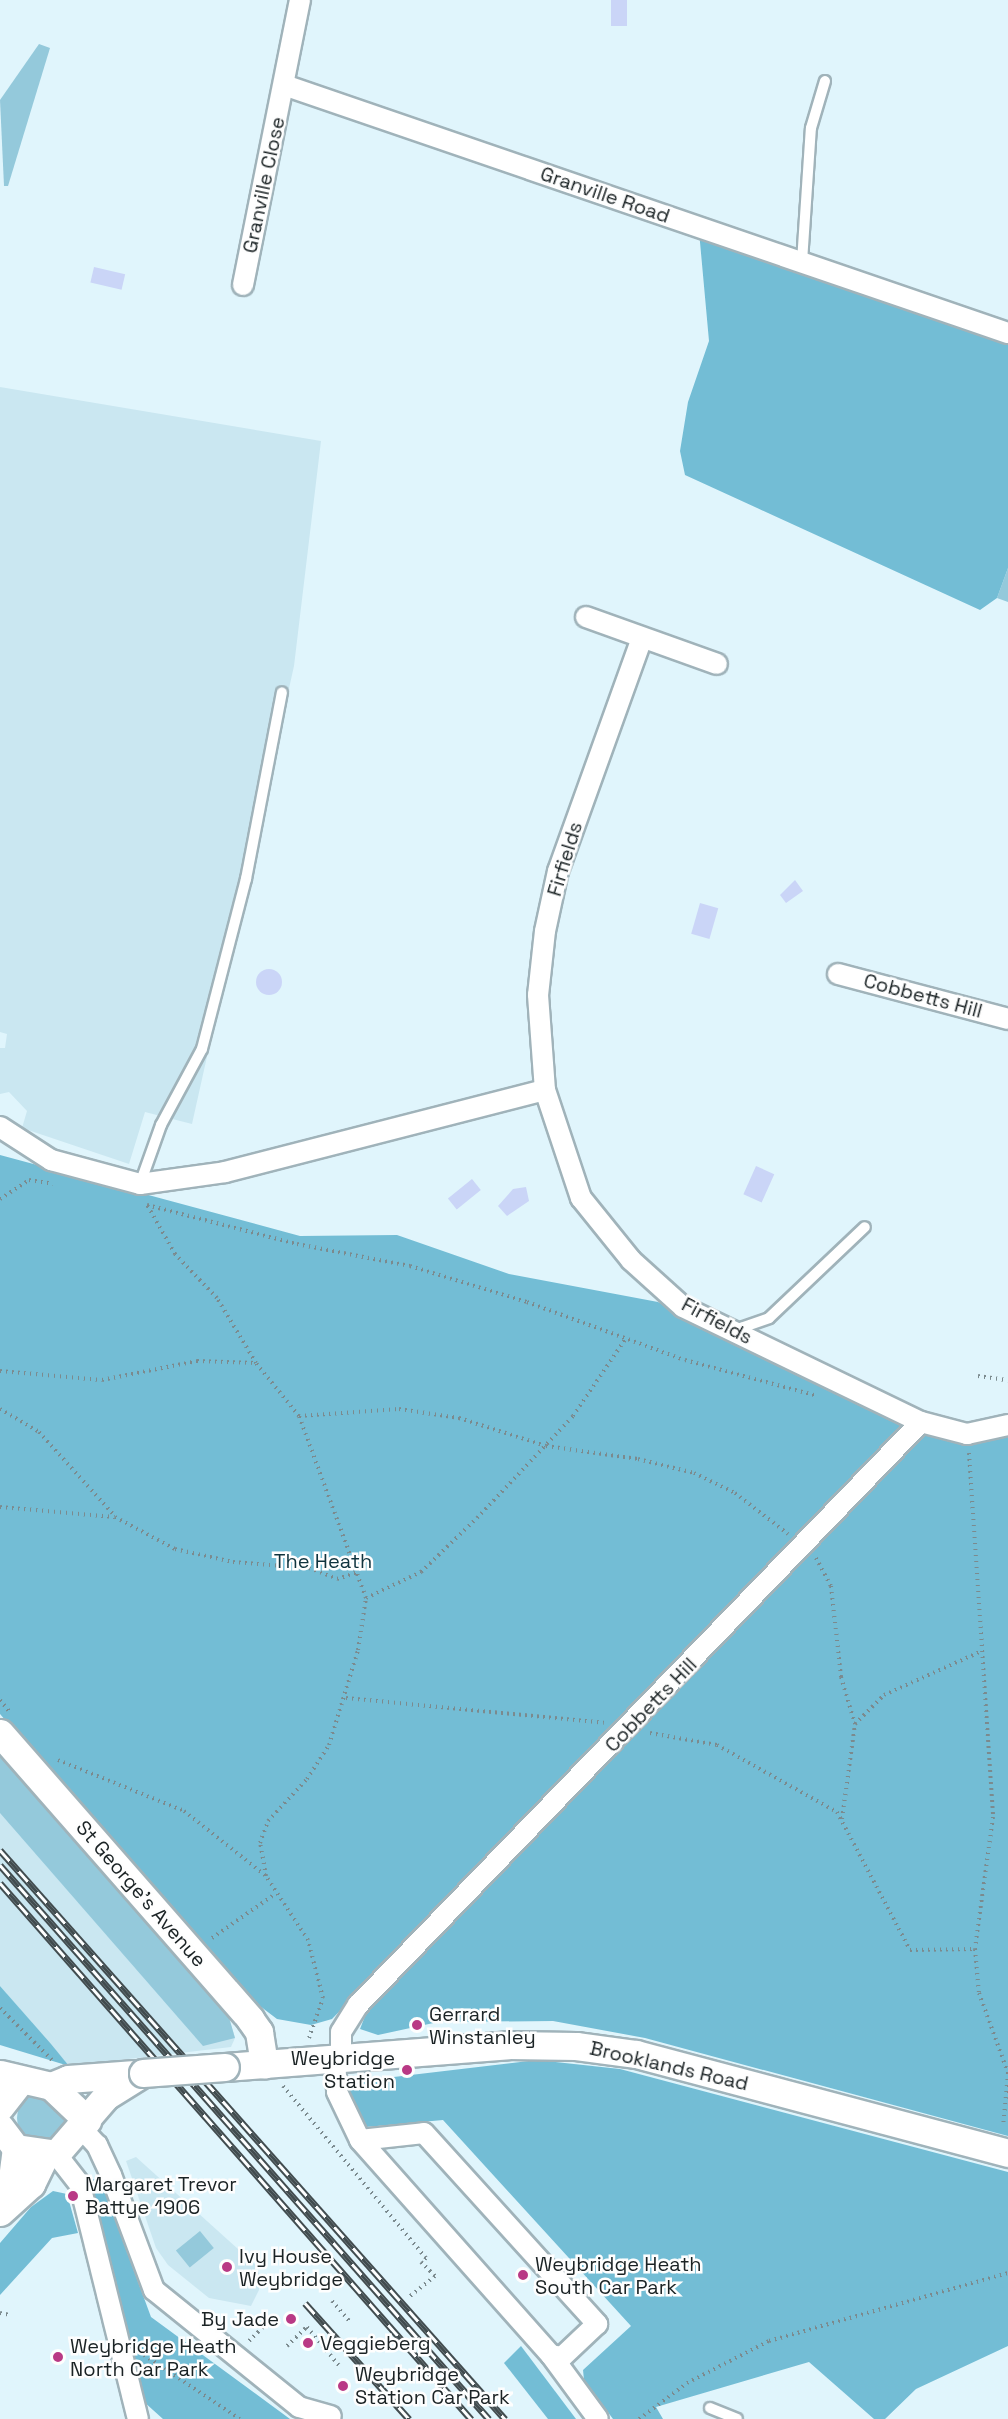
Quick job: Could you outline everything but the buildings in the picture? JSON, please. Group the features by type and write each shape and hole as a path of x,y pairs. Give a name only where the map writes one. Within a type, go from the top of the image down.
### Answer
{"main road":[{"name":"St George’s Avenue","path":"0,1733 259,2032 264,2065"},
{"name":"Brooklands Road","path":"56,2077 68,2079 338,2061 508,2045 606,2049 1004,2152"},
{"path":"5,2206 31,2184 51,2155 84,2124 106,2096 142,2073"},
{"path":"0,2107 10,2077 56,2077 84,2124"},
{"path":"5,2206 8,2137 51,2155"}],"street":[{"path":"284,85 300,0"},
{"name":"Granville Road","path":"284,85 1008,333"},
{"name":"Granville Close","path":"243,285 284,85"},
{"path":"586,616 717,664"},
{"name":"Firfields","path":"642,638 558,871 538,996 545,1090 581,1198 631,1260 683,1307 921,1422"},
{"name":"Cobbetts Hill","path":"838,974 1008,1019"},
{"path":"0,1127 51,1160 139,1193 545,1090"},
{"path":"921,1422 967,1434 1008,1425"},
{"name":"Cobbetts Hill","path":"598,2419 551,2355 360,2140 337,2092 338,2061 345,2021 629,1729 921,1422"},
{"path":"84,2124 111,2175 154,2290 298,2407 334,2417"},
{"path":"360,2140 423,2133 597,2324 562,2357 551,2355"},
{"path":"51,2155 80,2185 138,2419"}],"lane":[{"path":"802,262 811,128 825,81"},
{"path":"139,1193 161,1125 202,1049 246,879 282,692"},
{"path":"732,1331 769,1318 865,1227"},
{"path":"710,2408 737,2419"}],"path":[{"path":"0,1199 29,1180 64,1185"},
{"path":"139,1193 175,1254 217,1298 256,1363 300,1416 359,1572 366,1598 346,1698 329,1745 308,1779 268,1821 260,1843 266,1876 275,1894 308,1941 323,1998 309,2040"},
{"path":"147,1205 297,1244 410,1266 626,1338 824,1398"},
{"path":"366,1598 421,1572 573,1416 626,1338"},
{"path":"0,1371 102,1380 197,1361 256,1363"},
{"path":"978,1376 1008,1380"},
{"path":"0,1409 39,1432 115,1516 175,1549 234,1562 309,1568 337,1579 359,1572"},
{"path":"300,1416 399,1409 459,1418 546,1446 694,1473 735,1493 804,1543 831,1586 841,1677 855,1724 842,1819"},
{"path":"967,1434 993,1817 975,1948 979,1993 1008,2073 1004,2152"},
{"path":"0,1507 115,1516"},
{"path":"855,1724 884,1695 982,1651"},
{"path":"346,1698 583,1718 717,1745 842,1819 910,1950 975,1948"},
{"path":"47,1754 77,1773 131,1786 184,1811 266,1876"},
{"path":"192,1953 275,1894"},
{"path":"0,2008 56,2077"},
{"path":"283,2086 426,2258 422,2262 435,2276 408,2298"},
{"path":"639,2419 687,2383 769,2342 1008,2273"},
{"path":"332,2301 351,2323"},
{"path":"0,2313 10,2315"},
{"path":"287,2346 307,2327 341,2367"},
{"path":"120,2345 158,2362 240,2419"}],"shaded area":[{"path":"611,0 627,0 627,26 611,26"},
{"path":"39,44 50,48 8,186 4,186 0,100"},
{"path":"94,267 125,274 122,290 90,283"},
{"path":"0,387 321,441 294,666 192,1124 145,1112 129,1164 22,1128 27,1111 9,1092 0,1094 0,1048 5,1048 7,1034 0,1032"},
{"path":"1008,568 1008,602 997,598"},
{"path":"795,880 803,891 786,903 780,895"},
{"path":"700,903 718,908 709,939 691,934"},
{"path":"269,969 278,973 282,982 278,991 269,995 260,991 256,982 260,973"},
{"path":"756,1166 774,1174 762,1202 743,1194"},
{"path":"472,1179 481,1190 457,1209 448,1199"},
{"path":"526,1187 529,1201 507,1216 498,1206 513,1189"},
{"path":"0,1752 228,2014 235,2038 231,2047 69,2066 0,1986"},
{"path":"0,1752 228,2014 235,2038 203,2046 0,1813"},
{"path":"36,2094 46,2094 58,2101 65,2113 65,2123 58,2135 46,2142 36,2142 21,2131 17,2123 17,2113 28,2098"},
{"path":"136,2157 259,2268 259,2290 251,2306 209,2298 168,2265 156,2248 126,2161"},
{"path":"200,2231 214,2248 190,2268 176,2251"}],"green space":[{"path":"698,220 1008,332 1008,568 997,598 980,610 685,475 680,451 688,402 709,341"},
{"name":"The Heath","path":"0,1155 300,1236 397,1235 509,1274 658,1302 902,1424 332,2019 311,2025 277,2019 240,1991 0,1714"},
{"path":"924,1426 1008,1431 1008,2136 645,2038 553,2021 438,2022 378,2035 360,2029 367,2011"},
{"path":"0,1986 51,2044 69,2066 0,2045"},
{"path":"537,2060 620,2069 1008,2172 1008,2346 916,2389 885,2419 874,2419 809,2362 656,2407 663,2419 613,2419 584,2380 583,2370 631,2326 443,2120 366,2127 349,2090 360,2081"},
{"path":"94,2179 102,2184 151,2317 290,2419 163,2419 143,2401 89,2182"},
{"path":"53,2191 67,2194 78,2233 52,2238 0,2295 0,2243 31,2207"},
{"path":"521,2346 576,2419 548,2419 504,2363"}],"railway":[{"path":"0,1850 505,2419"},
{"path":"0,1865 489,2419"},
{"path":"0,1883 471,2419"},
{"path":"305,2303 409,2419"}],"place":[{"name":"Gerrard Winstanley","path":"417,2025"},
{"name":"Weybridge Station","path":"407,2070"},
{"name":"Margaret Trevor Battye 1906","path":"73,2196"},
{"name":"Ivy House Weybridge","path":"227,2267"},
{"name":"Weybridge Heath South Car Park","path":"523,2275"},
{"name":"By Jade","path":"291,2319"},
{"name":"Veggieberg","path":"308,2343"},
{"name":"Weybridge Heath North Car Park","path":"58,2357"},
{"name":"Weybridge Station Car Park","path":"343,2386"}]}
